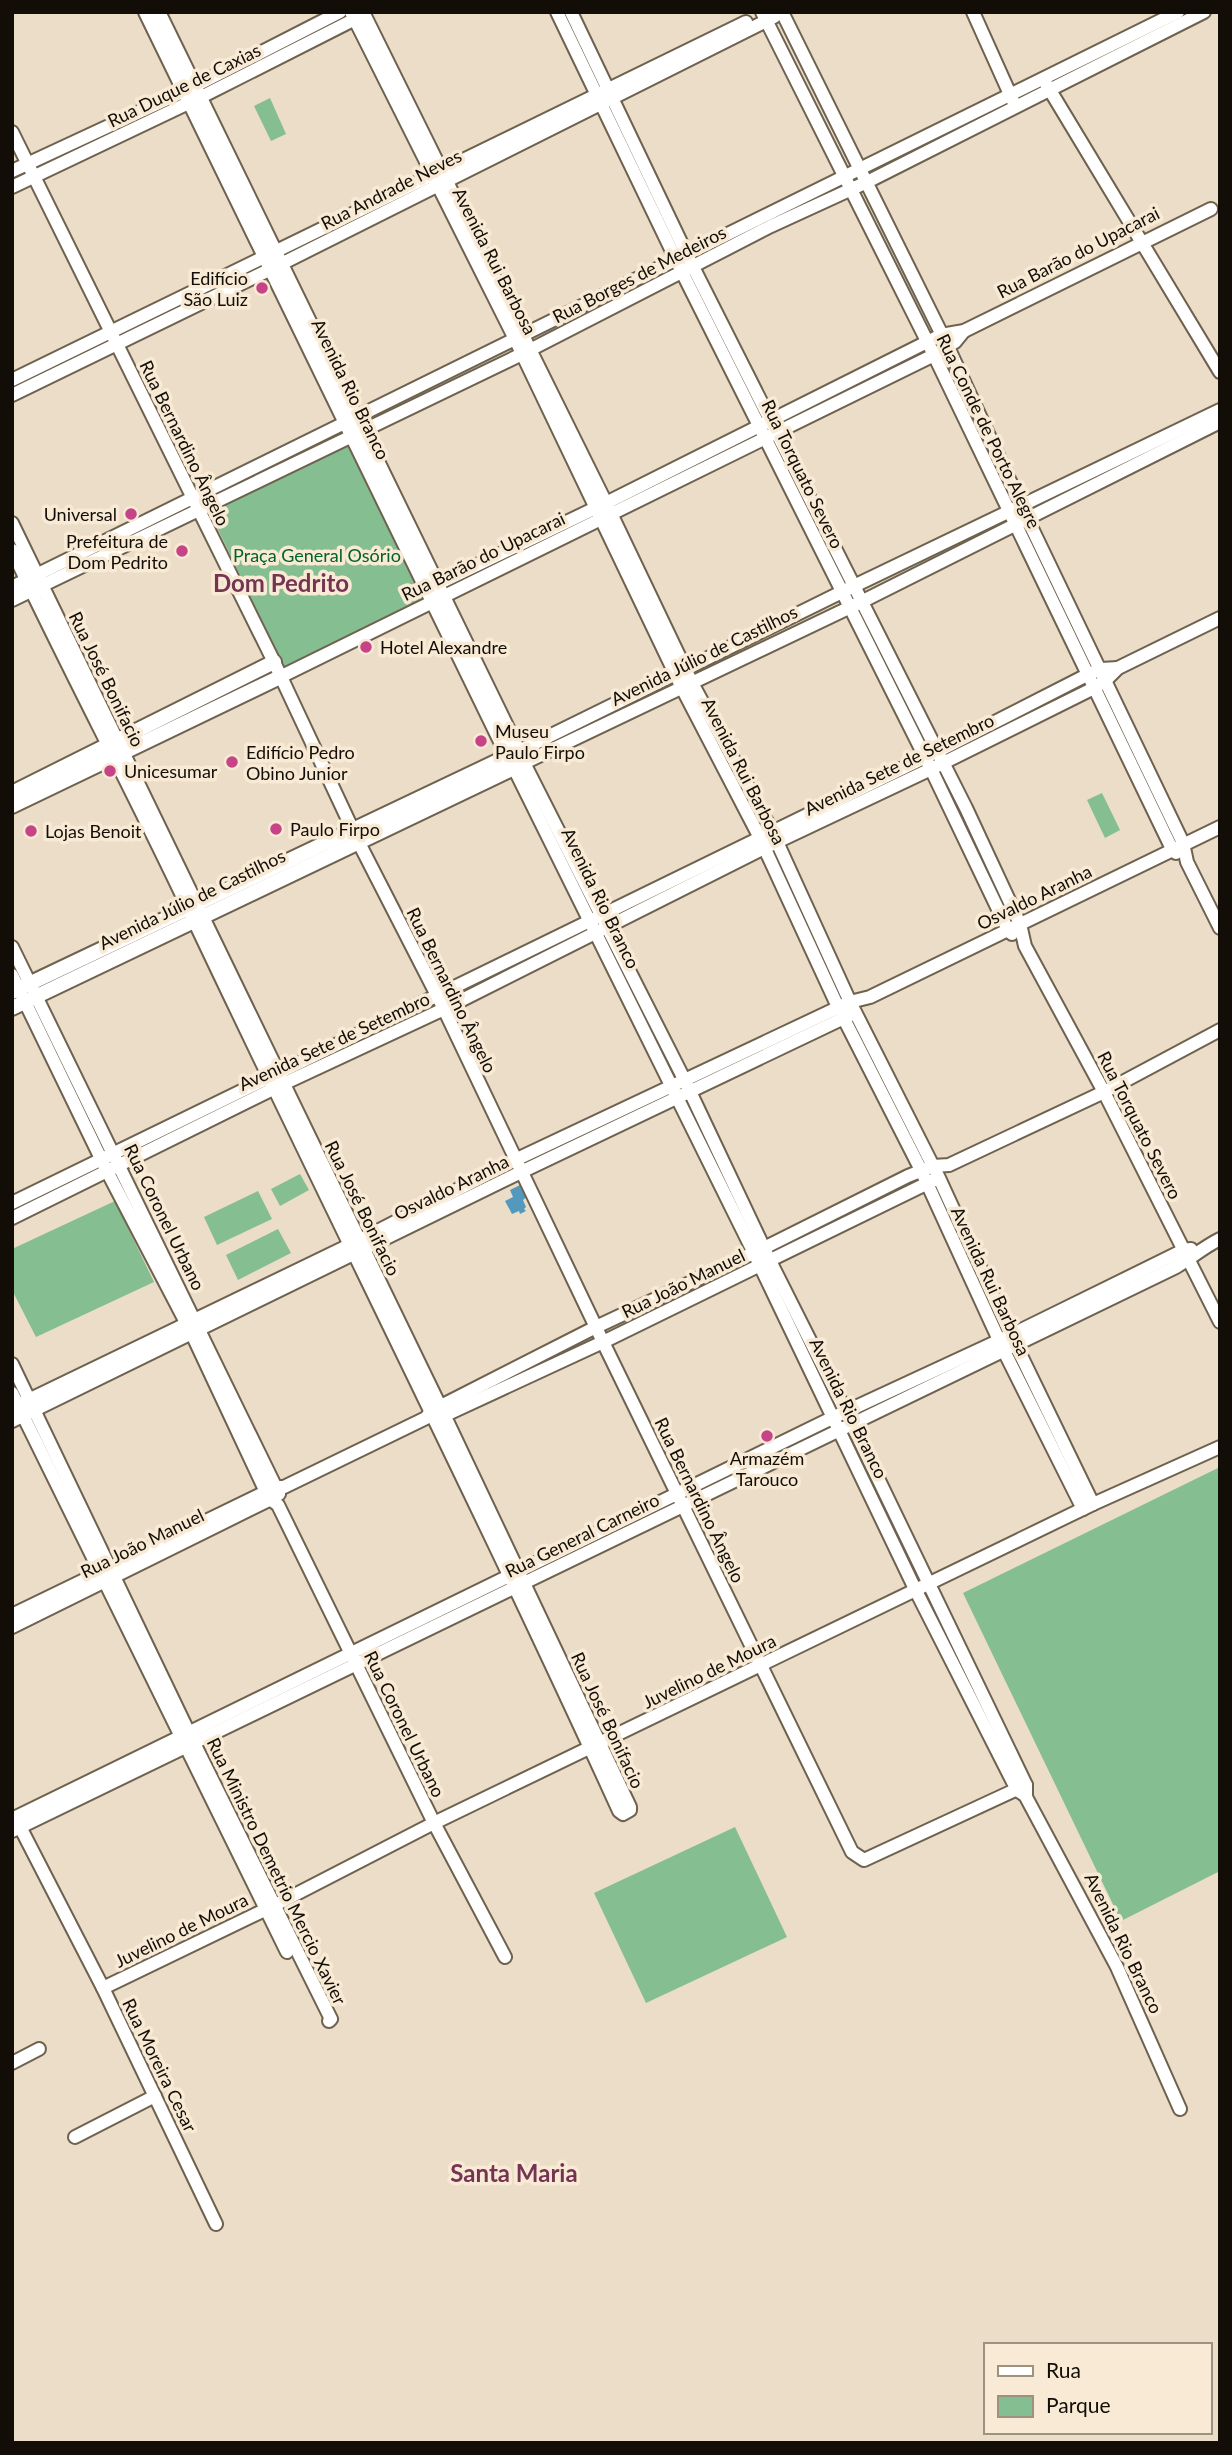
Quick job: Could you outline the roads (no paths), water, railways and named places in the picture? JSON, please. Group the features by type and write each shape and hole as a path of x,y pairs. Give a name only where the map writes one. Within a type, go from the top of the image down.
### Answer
{"street":[{"name":"Avenida Rio Branco","path":"146,12 193,94"},
{"name":"Avenida Rio Branco","path":"158,12 231,174 516,759 628,982 675,1093 722,1173"},
{"name":"Rua Duque de Caxias","path":"313,34 340,12"},
{"path":"973,12 1013,100"},
{"name":"Rua Borges de Medeiros","path":"355,428 394,401 865,176 1175,18 1205,12"},
{"name":"Rua Andrade Neves","path":"12,395 74,358 231,289 274,260 764,15 783,13"},
{"name":"Rua Conde de Porto Alegre","path":"783,13 948,347 984,426 1050,598 1115,730 1220,928"},
{"name":"Rua Duque de Caxias","path":"12,187 104,136 313,34 361,14"},
{"name":"Avenida Rui Barbosa","path":"361,14 683,678 774,837 846,1010"},
{"name":"Rua Torquato Severo","path":"564,14 827,547 854,586 855,604 887,681 965,808 1020,924 1025,946 1104,1092 1220,1322"},
{"name":"Rua Conde de Porto Alegre","path":"764,15 970,432 1064,593 1127,724 1178,846"},
{"path":"1046,84 1220,372"},
{"path":"805,97 821,90"},
{"name":"Rua Bernardino Ângelo","path":"12,132 274,662 355,835 444,1009 852,1852 864,1860 1023,1791"},
{"name":"Rua Duque de Caxias","path":"12,171 104,136"},
{"name":"Rua Barão do Upacarai","path":"931,349 941,335 964,331 1211,209"},
{"name":"Rua Andrade Neves","path":"113,339 224,277 274,260"},
{"name":"Rua Borges de Medeiros","path":"12,600 34,583 146,520 195,504 355,428 400,414 526,351 685,263"},
{"path":"892,270 907,264"},
{"path":"224,277 231,289"},
{"name":"Rua Barão do Upacarai","path":"12,793 280,677 435,593 931,349 948,347 964,331"},
{"name":"Rua Andrade Neves","path":"12,380 74,358"},
{"path":"476,361 482,373"},
{"path":"394,401 400,414"},
{"name":"Avenida Júlio de Castilhos","path":"683,678 855,604 1220,410"},
{"name":"Avenida Júlio de Castilhos","path":"1126,462 1220,422"},
{"path":"970,432 984,426"},
{"name":"Rua Borges de Medeiros","path":"12,587 34,583 152,533 195,504"},
{"name":"Avenida Júlio de Castilhos","path":"22,995 683,678 854,586 1018,515"},
{"path":"146,520 152,533"},
{"name":"Rua José Bonifacio","path":"12,523 34,583 517,1579 595,1746 619,1811 628,1813 631,1811 630,1807 595,1746"},
{"name":"Rua Torquato Severo","path":"827,547 841,593 855,604 899,674 953,814 1008,930 1025,946"},
{"name":"Rua José Bonifacio","path":"12,550 34,583"},
{"path":"1050,598 1064,593"},
{"name":"Avenida Sete de Setembro","path":"979,737 1094,688 1104,675 1220,618"},
{"name":"Rua Barão do Upacarai","path":"12,806 274,662"},
{"path":"887,681 899,674"},
{"name":"Avenida Sete de Setembro","path":"12,1218 120,1165 436,995 599,923 934,760 1087,675 1104,675"},
{"name":"Avenida Rui Barbosa","path":"707,722 782,888 976,1257 1007,1343"},
{"path":"1115,730 1127,724"},
{"path":"953,814 965,808"},
{"name":"Osvaldo Aranha","path":"20,1407 193,1326 1220,827"},
{"path":"782,888 795,882"},
{"name":"Avenida Sete de Setembro","path":"12,1203 113,1152 444,1009 599,923"},
{"name":"Rua Coronel Urbano","path":"12,947 22,995"},
{"name":"Rua Coronel Urbano","path":"12,975 120,1165 234,1413 276,1494 353,1659 434,1823 505,1957"},
{"name":"Avenida Rio Branco","path":"628,982 687,1086 722,1173 801,1338 832,1418 873,1502 922,1588 1023,1791 1117,1967 1180,2109"},
{"name":"Rua João Manuel","path":"521,1372 603,1342 705,1292 762,1257 1104,1092 1220,1030"},
{"name":"Rua Coronel Urbano","path":"51,1040 107,1171 193,1326"},
{"name":"Avenida Rui Barbosa","path":"930,1174 963,1263 1007,1343 1088,1507"},
{"name":"Rua General Carneiro","path":"600,1539 642,1511 803,1432 845,1412 924,1382 1220,1239"},
{"name":"Rua João Manuel","path":"17,1618 276,1494 521,1372 596,1326 699,1279 762,1257"},
{"path":"963,1263 976,1257"},
{"path":"699,1279 705,1292"},
{"name":"Avenida Rio Branco","path":"801,1338 851,1424 885,1496 922,1588"},
{"name":"Rua Ministro Demetrio Mercio Xavier","path":"12,1364 20,1407 107,1574 269,1907 327,2022 331,2019 269,1907"},
{"name":"Rua General Carneiro","path":"14,1821 79,1793 600,1539 646,1524 839,1431 924,1382"},
{"path":"803,1432 809,1445"},
{"name":"Juvelino de Moura","path":"103,1988 434,1823 1088,1507 1220,1447"},
{"path":"766,1450 772,1463"},
{"path":"724,1471 730,1483"},
{"path":"873,1502 885,1496"},
{"path":"642,1511 646,1524"},
{"name":"Rua Moreira Cesar","path":"14,1821 103,1988 216,2224"},
{"path":"12,2063 39,2049"},
{"path":"75,2137 155,2096"}],"water":[{"path":"520,1185 527,1197 523,1200 526,1211 512,1214 505,1201 513,1197 510,1190"}],"place":[{"name":"Edifício São Luiz","path":"262,288"},
{"name":"Universal","path":"131,514"},
{"name":"Prefeitura de Dom Pedrito","path":"182,551"},
{"name":"Hotel Alexandre","path":"366,647"},
{"name":"Museu Paulo Firpo","path":"481,741"},
{"name":"Edifício Pedro Obino Junior","path":"232,762"},
{"name":"Unicesumar","path":"110,771"},
{"name":"Paulo Firpo","path":"276,829"},
{"name":"Lojas Benoit","path":"31,831"},
{"name":"Armazém Tarouco","path":"767,1436"}],"district":[{"name":"Dom Pedrito","path":"281,582"},
{"name":"Santa Maria","path":"514,2172"}],"park label":[{"name":"Praça General Osório","path":"317,555"}]}
